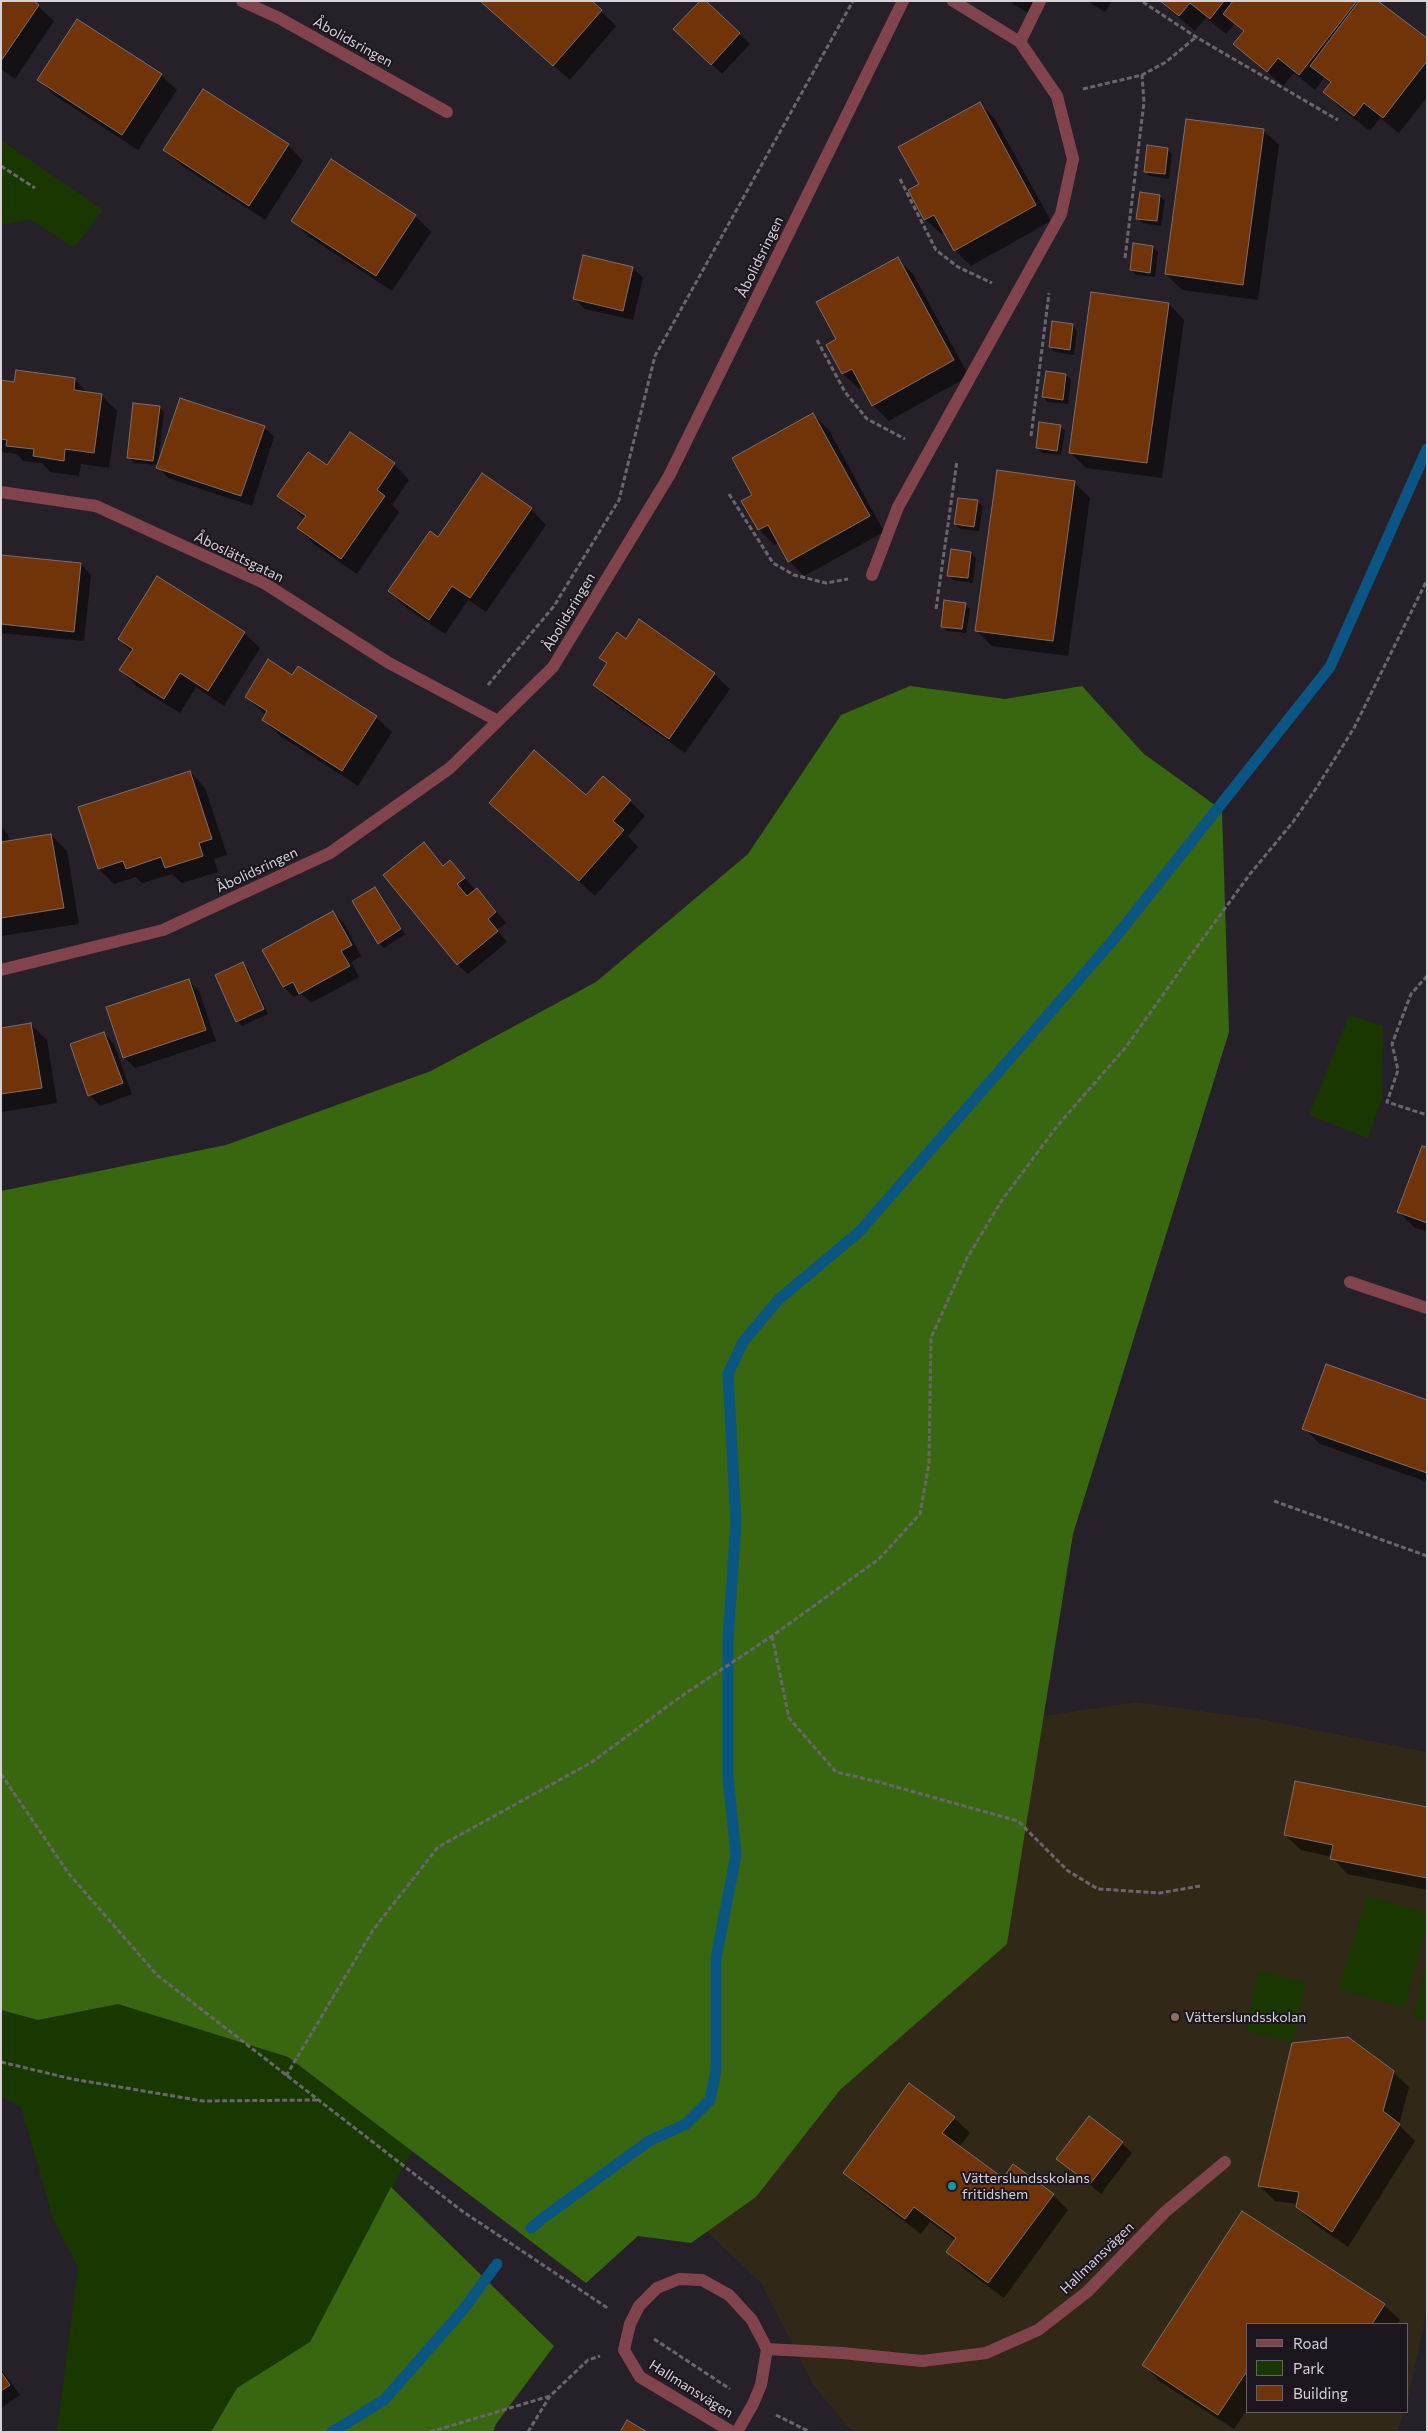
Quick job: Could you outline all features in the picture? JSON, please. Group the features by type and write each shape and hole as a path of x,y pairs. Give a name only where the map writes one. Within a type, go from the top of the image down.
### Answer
{"street":[{"name":"Åbolidsringen","path":"242,1 279,18 446,112"},
{"name":"Åbolidsringen","path":"1,970 163,930 330,852 450,768 553,667 669,476 903,1"},
{"path":"872,575 898,507 931,451 1061,214 1073,159 1057,96 1020,42 953,1"},
{"path":"1020,42 1040,1"},
{"name":"Åboslättsgatan","path":"1,492 96,506 264,583 389,663 498,721"},
{"path":"1350,1282 1427,1308"},
{"name":"Hallmansvägen","path":"737,2432 753,2404 761,2385 768,2349 842,2353 922,2361 986,2353 1038,2330 1087,2292 1166,2212 1225,2162"},
{"path":"624,2350 630,2324 638,2306 657,2288 679,2279 702,2280 729,2295 752,2320 768,2349"},
{"name":"Hallmansvägen","path":"624,2350 640,2377 732,2432"}],"path":[{"path":"470,706 554,606 619,500 655,356 853,1"},
{"path":"1143,2 1196,37 1338,120"},
{"path":"1057,96 1142,75 1166,62 1196,37"},
{"path":"1125,258 1144,102 1142,75"},
{"path":"1,166 35,188"},
{"path":"900,179 936,250 958,267 1016,294"},
{"path":"1031,436 1052,268 1038,255"},
{"path":"818,340 845,392 867,419 931,451"},
{"path":"936,609 958,454 942,430"},
{"path":"729,494 773,563 794,575 826,583 872,575"},
{"path":"286,2076 373,1930 438,1847 592,1762 680,1696 772,1636 879,1559 920,1514 929,1463 931,1338 967,1258 1008,1193 1058,1125 1126,1047 1196,948 1312,794 1354,728 1427,580"},
{"path":"1427,976 1411,994 1392,1044 1398,1070 1387,1102 1427,1115"},
{"path":"1274,1501 1427,1556"},
{"path":"772,1636 789,1718 836,1772 1018,1821 1068,1871 1098,1889 1160,1893 1200,1886"},
{"path":"1,1774 69,1874 157,1975 462,2211 753,2404 810,2432"},
{"path":"1,2062 72,2079 203,2101 318,2100"},
{"path":"528,2432 550,2396 588,2360 624,2350"},
{"path":"430,2432 550,2396"}],"shaded area":[{"name":"Vätterslundsskolan","path":"1137,1702 1265,1720 1427,1752 1427,2309 1408,2399 1408,2323 1246,2323 1246,2413 1404,2413 1397,2432 856,2432 848,2427 814,2386 761,2283 706,2231 756,2197 840,2090 1007,1944 1043,1716"}],"green space":[{"path":"1,140 103,210 74,248 30,219 1,225"},
{"path":"910,686 1005,699 1082,686 1144,754 1222,810 1229,1032 1073,1534 1007,1944 840,2090 756,2197 691,2243 638,2236 586,2283 288,2057 118,2004 38,2020 1,2010 1,1191 226,1145 431,1071 596,982 748,854 841,715"},
{"path":"1349,1015 1383,1026 1382,1098 1368,1138 1309,1115"},
{"path":"1367,1896 1427,1913 1427,1926 1404,2008 1339,1989"},
{"path":"1427,1960 1427,2020 1414,2017"},
{"path":"1259,1971 1306,1982 1293,2042 1246,2031"},
{"path":"118,2004 287,2057 412,2151 310,2342 237,2388 211,2432 57,2432 78,2267 54,2222 21,2107 1,2097 1,2010 38,2020"},
{"path":"391,2187 554,2346 496,2424 493,2432 211,2432 237,2388 310,2342"}],"building":[{"path":"1,1 34,1 39,5 1,61"},
{"path":"480,1 592,1 602,10 553,66"},
{"path":"700,1 706,1 740,33 711,65 673,29"},
{"path":"1160,1 1224,1 1210,19 1190,3 1179,16"},
{"path":"1233,1 1357,1 1299,75 1278,58 1267,72 1233,44 1244,31 1223,14"},
{"path":"1359,1 1378,1 1427,38 1427,61 1383,118 1364,103 1354,116 1323,92 1331,82 1310,66"},
{"path":"77,19 162,74 122,135 37,80"},
{"path":"203,89 289,144 249,206 163,150"},
{"path":"980,102 1036,205 954,251 934,215 924,220 908,190 919,184 898,147"},
{"path":"1186,119 1264,129 1243,285 1165,274"},
{"path":"1147,145 1168,148 1165,174 1144,172"},
{"path":"331,159 416,215 376,276 291,221"},
{"path":"1140,192 1160,195 1157,221 1136,219"},
{"path":"1133,243 1153,246 1150,273 1130,270"},
{"path":"583,255 633,267 623,311 573,299"},
{"path":"898,257 954,360 872,406 852,369 842,374 826,345 836,339 816,302"},
{"path":"1091,292 1169,303 1147,463 1069,453"},
{"path":"1052,321 1073,324 1070,350 1049,347"},
{"path":"16,370 75,378 74,390 102,394 94,453 65,449 64,461 33,456 34,449 6,446 7,440 1,439 1,380 14,382"},
{"path":"1046,371 1066,374 1063,400 1042,397"},
{"path":"180,398 265,426 241,496 156,468"},
{"path":"133,403 160,406 153,461 127,458"},
{"path":"813,413 870,516 788,562 768,525 758,530 741,501 752,495 732,458"},
{"path":"1039,422 1061,425 1057,451 1036,448"},
{"path":"350,432 395,463 377,490 385,496 341,559 297,528 306,516 277,496 308,452 327,465"},
{"path":"997,470 1075,481 1053,641 975,631"},
{"path":"482,473 532,508 470,598 452,586 429,620 388,591 430,531 438,537"},
{"path":"958,498 978,500 974,527 954,524"},
{"path":"951,549 971,552 968,578 947,576"},
{"path":"1,555 81,563 74,632 1,624"},
{"path":"157,576 245,632 208,691 180,673 164,699 119,670 133,649 118,639"},
{"path":"944,600 966,603 962,629 941,627"},
{"path":"639,619 715,673 669,739 593,685 607,663 599,658 617,632 626,639"},
{"path":"268,659 292,675 298,666 377,716 342,771 262,720 267,711 245,697"},
{"path":"534,750 586,795 603,776 631,800 613,821 624,830 579,881 489,803"},
{"path":"190,771 212,839 199,843 203,856 165,868 161,857 126,869 123,861 98,869 78,807"},
{"path":"51,834 64,908 1,918 1,842"},
{"path":"424,842 443,866 450,860 465,878 457,884 467,896 477,888 496,912 488,919 498,931 457,965 383,875"},
{"path":"375,887 401,929 378,944 352,901"},
{"path":"333,911 352,945 341,951 350,966 299,994 293,982 283,987 262,950"},
{"path":"243,962 264,1009 236,1022 215,975"},
{"path":"189,979 206,1030 123,1058 106,1007"},
{"path":"31,1023 42,1088 1,1094 1,1028"},
{"path":"104,1032 123,1083 88,1096 70,1044"},
{"path":"1422,1146 1427,1147 1427,1223 1397,1212"},
{"path":"1326,1364 1427,1400 1427,1473 1302,1429"},
{"path":"1295,1781 1427,1807 1427,1878 1330,1859 1333,1845 1284,1835"},
{"path":"1348,2037 1394,2071 1383,2111 1400,2124 1332,2232 1296,2207 1299,2192 1258,2186 1292,2043"},
{"name":"Vätterslundsskolans fritidshem","path":"909,2083 955,2117 942,2133 1003,2178 1013,2164 1054,2194 988,2283 946,2252 956,2238 914,2207 905,2219 843,2173"},
{"path":"1089,2116 1123,2142 1090,2184 1056,2159"},
{"path":"1242,2211 1385,2304 1373,2323 1246,2323 1246,2373 1218,2415 1142,2365"},
{"path":"1,2372 10,2385 1,2391"},
{"path":"627,2420 647,2432 620,2432"}],"waterway":[{"path":"531,2228 649,2141 686,2124 710,2100 716,2070 716,1958 736,1855 728,1777 728,1639 736,1523 728,1374 743,1342 778,1300 860,1231 1114,939 1330,667 1427,449"},
{"path":"332,2432 384,2400 462,2311 497,2264"}],"place":[{"name":"Vätterslundsskolan","path":"1175,2017"},
{"name":"Vätterslundsskolans fritidshem","path":"952,2186"}]}
